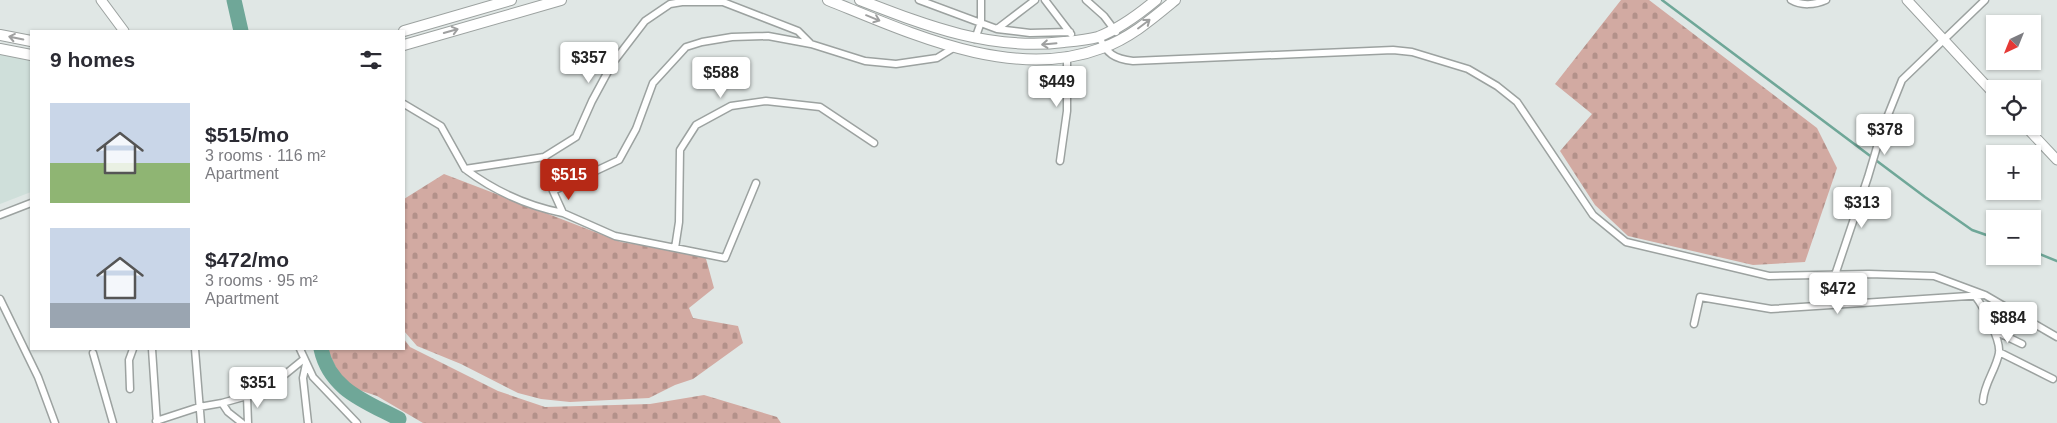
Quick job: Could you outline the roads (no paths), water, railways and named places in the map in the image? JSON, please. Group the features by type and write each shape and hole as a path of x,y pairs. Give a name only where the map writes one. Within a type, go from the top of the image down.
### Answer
{"main road":[{"path":"405,32 511,0"},
{"path":"405,45 561,0"},
{"path":"828,0 917,36 955,47 1027,59 1067,56 1103,48 1147,23 1175,0"},
{"path":"860,0 926,25 975,39 1025,45 1073,36 1099,36 1114,29 1156,0"},
{"path":"0,35 30,42"},
{"path":"0,49 30,55"}],"street":[{"path":"101,0 123,30"},
{"path":"919,0 997,29 1073,36"},
{"path":"975,39 981,22 981,0"},
{"path":"997,29 1035,0"},
{"path":"1045,0 1073,36"},
{"path":"1086,0 1114,29 1120,40"},
{"path":"1791,0 1797,3 1810,4 1826,0"},
{"path":"1907,0 1986,85"},
{"path":"1835,275 1882,130 1902,80 1985,0"},
{"path":"465,169 544,157 576,137 592,101 612,64 645,22 670,4 682,2 723,2 798,31 811,44"},
{"path":"553,192 619,160 636,129 653,83 686,47 732,37 768,36 811,44 865,61 896,64 937,58 955,47"},
{"path":"1099,36 1103,48 1117,59 1133,60 1393,50 1421,55 1468,69 1497,86 1517,102 1593,216 1626,242 1769,276 1934,276 1985,294 2057,337"},
{"path":"1060,161 1067,111 1067,56"},
{"path":"675,248 679,222 680,150 696,125 731,106 766,101 820,107 874,143"},
{"path":"405,105 441,126 465,169 484,183 547,210 563,213 615,236 725,258 756,183"},
{"path":"2033,135 2057,160"},
{"path":"544,157 553,192 563,213"},
{"path":"0,214 30,203"},
{"path":"1694,324 1700,297 1771,308 1985,294"},
{"path":"1974,296 1981,303 1993,330 1999,352 1983,390 1983,401"},
{"path":"0,299 38,377 55,423"},
{"path":"1993,330 2022,344"},
{"path":"130,389 129,360 133,350"},
{"path":"152,350 156,422 199,407 247,396 272,385 305,361"},
{"path":"195,350 201,423"},
{"path":"300,350 305,361 324,390 357,423"},
{"path":"1999,352 2053,379"},
{"path":"94,353 113,423"},
{"path":"305,361 303,378 308,423"},
{"path":"247,396 248,423"},
{"path":"222,403 228,412 242,423"}],"waterway":[{"path":"234,0 241,30"},
{"path":"1662,0 1925,197 1972,230 1986,235"},
{"path":"2041,255 2057,261"},
{"path":"321,350 332,375 351,393 399,419"}]}
